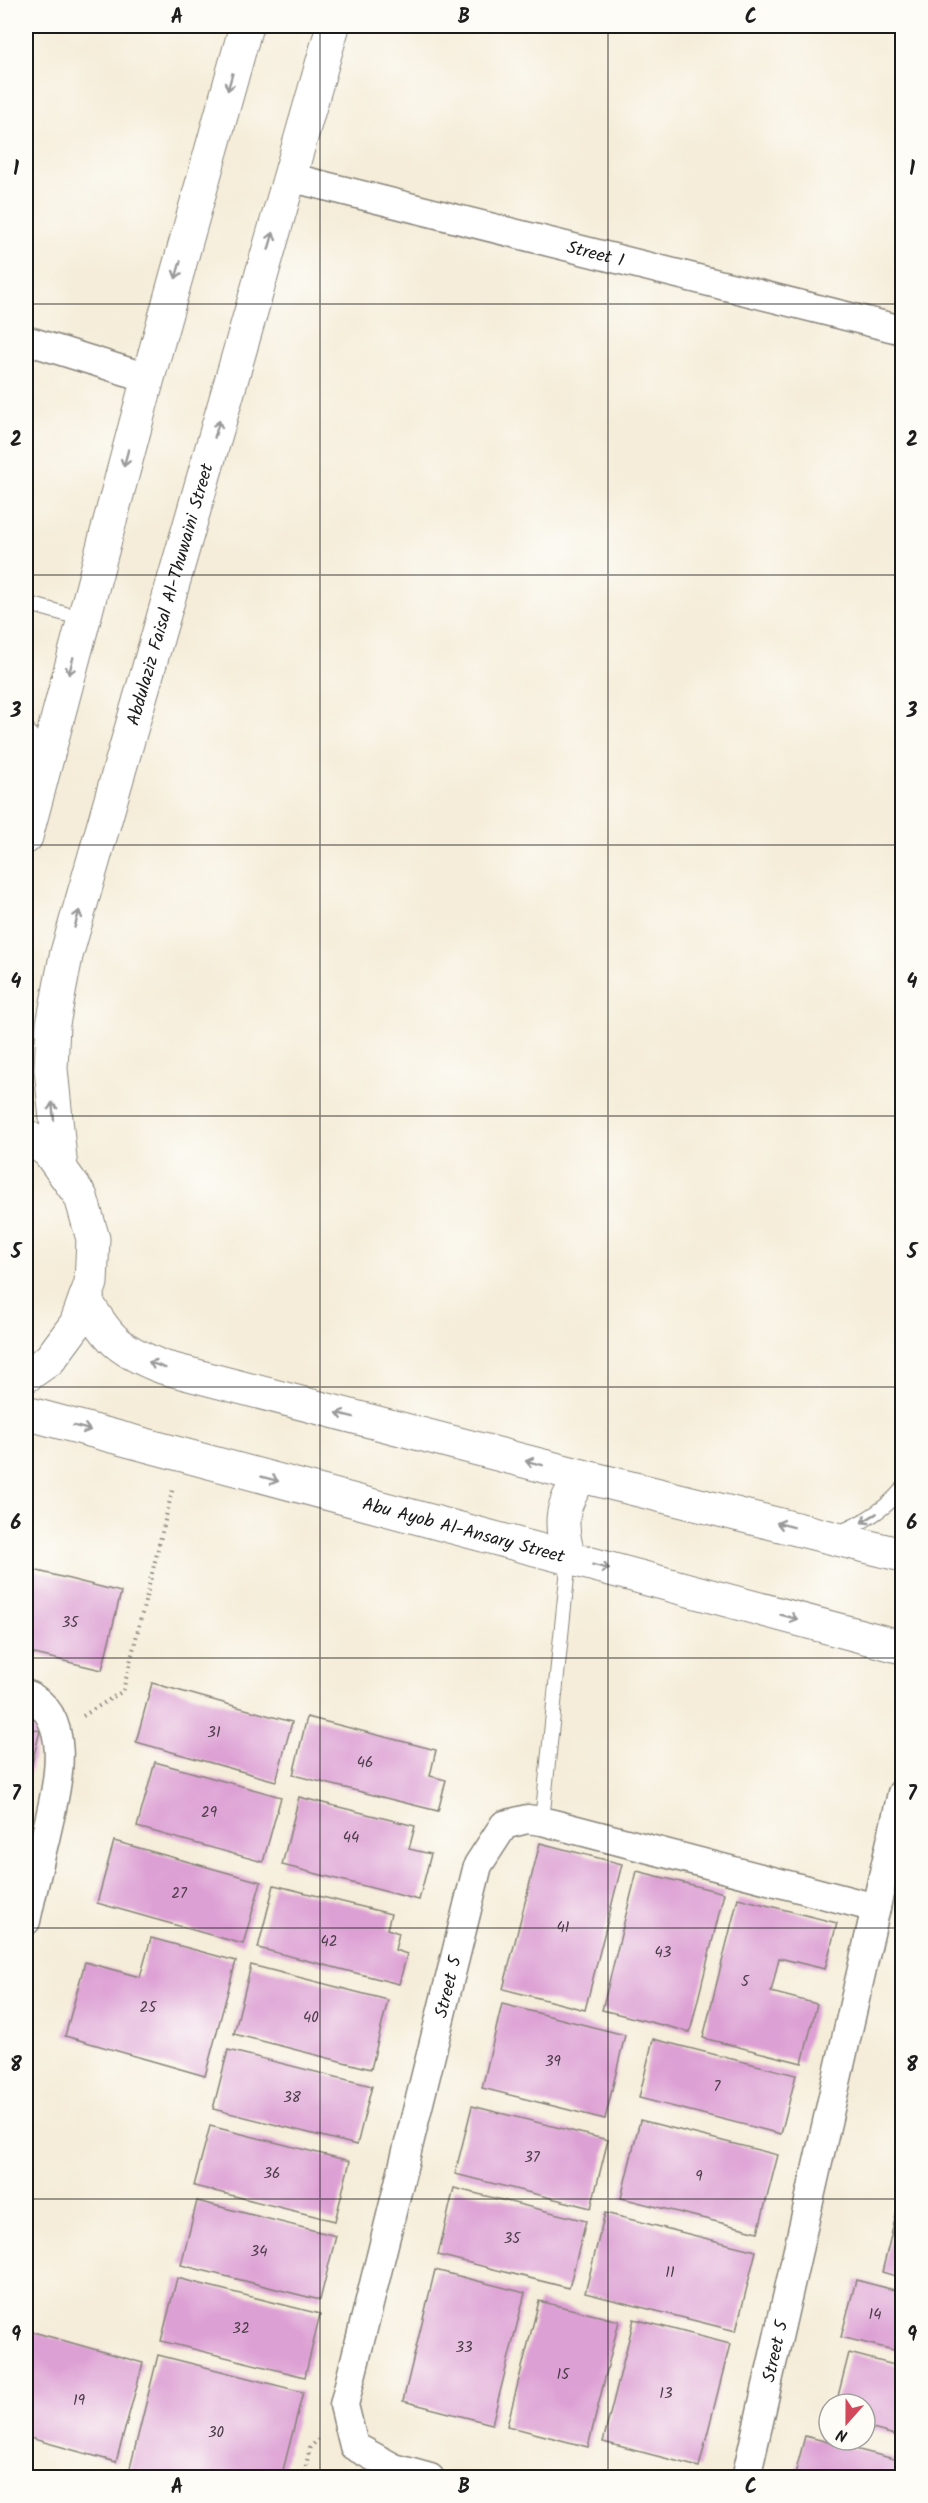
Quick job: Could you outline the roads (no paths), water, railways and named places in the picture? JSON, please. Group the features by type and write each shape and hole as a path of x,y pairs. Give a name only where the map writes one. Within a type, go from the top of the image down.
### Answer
{"street":[{"path":"26,837 148,378 246,26"},
{"name":"Abdulaziz Faisal Al-Thuwaini Street","path":"61,1169 51,1069 53,1023 66,956 333,26"},
{"name":"Street 1","path":"289,177 903,330"},
{"path":"26,340 148,378"},
{"path":"26,1136 48,1150 81,1197 93,1239 91,1283 76,1324 50,1359 26,1376"},
{"path":"86,1299 112,1340 143,1360 162,1367 582,1476 903,1555"},
{"name":"Abu Ayob Al-Ansary Street","path":"26,1413 903,1647"},
{"path":"568,1558 562,1534 562,1518 566,1502 582,1476"},
{"path":"26,1694 44,1708 53,1725 58,1743 58,1778 26,1921"},
{"name":"Street 5","path":"746,2478 903,1793"},
{"name":"Street 5","path":"430,2478 394,2468 354,2446 344,2405 478,1865 504,1825 528,1819 542,1821 876,1908"}],"lane":[{"path":"26,603 83,619"},
{"path":"26,727 46,761"},
{"path":"828,1536 853,1527 877,1513 903,1489"},
{"path":"542,1821 568,1558"}]}
